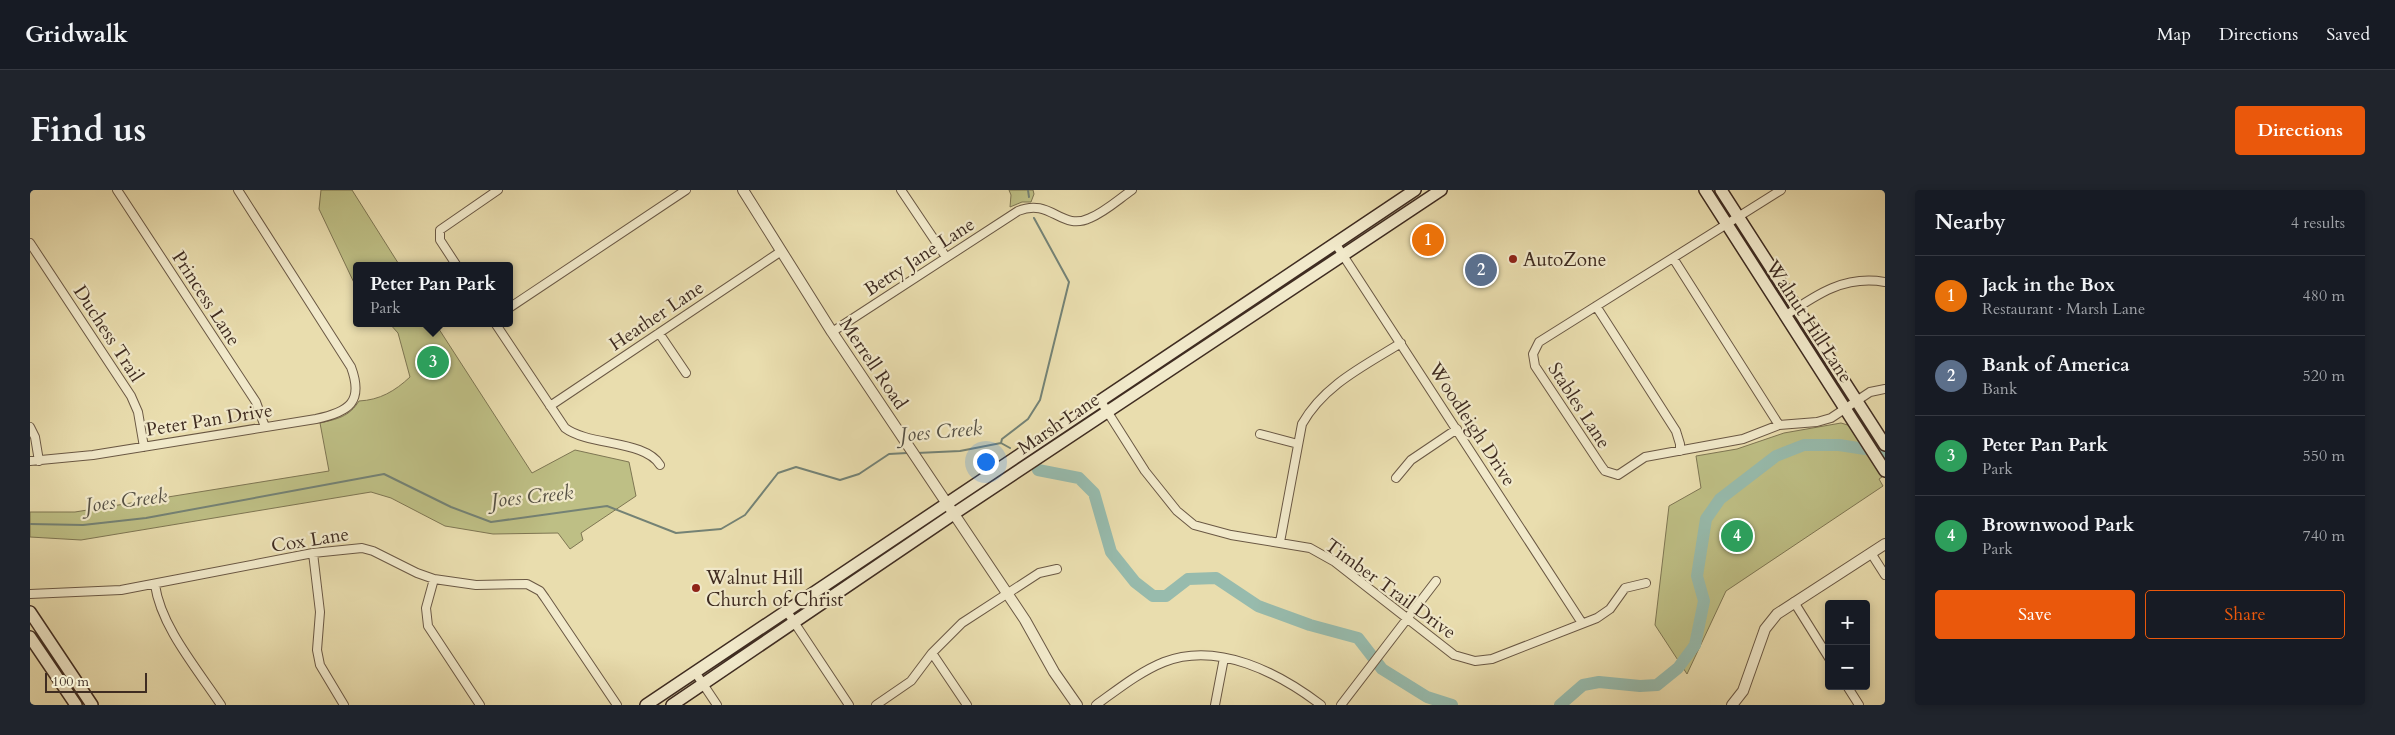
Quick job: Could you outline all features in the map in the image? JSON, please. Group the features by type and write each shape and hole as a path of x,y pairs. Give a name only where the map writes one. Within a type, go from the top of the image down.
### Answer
{"main road":[{"name":"Marsh Lane","path":"646,705 946,502 1415,190"},
{"name":"Marsh Lane","path":"672,705 1106,412 1441,190"},
{"name":"Walnut Hill Lane","path":"1705,190 1885,471"},
{"name":"Walnut Hill Lane","path":"1721,190 1883,442"},
{"path":"1221,319 1229,331"},
{"path":"30,612 92,705"},
{"path":"30,637 76,705"},
{"path":"67,692 79,684"}],"street":[{"name":"Princess Lane","path":"117,190 256,402 265,427"},
{"name":"Peter Pan Drive","path":"30,461 265,427 342,412 355,398 357,390 356,380 351,367 238,190"},
{"path":"454,262 440,240 440,230 498,190"},
{"path":"513,305 686,190"},
{"name":"Merrell Road","path":"743,190 780,252 1007,594 1054,672 1077,705"},
{"path":"901,190 946,257"},
{"path":"1781,190 1596,306 1676,431 1680,451 1743,439 1778,425 1817,422 1831,418 1870,392 1885,389"},
{"name":"Betty Jane Lane","path":"832,332 1018,211 1030,206 1045,208 1062,220 1090,219 1129,191"},
{"name":"Duchess Trail","path":"30,243 131,396 138,412 144,446"},
{"name":"Woodleigh Drive","path":"1336,243 1582,623"},
{"name":"Heather Lane","path":"550,406 780,252"},
{"path":"1673,258 1778,425"},
{"path":"1785,316 1823,291 1845,282 1872,280 1885,282"},
{"name":"Stables Lane","path":"1596,306 1539,342 1533,354 1535,366 1605,471 1618,475 1645,457 1680,451"},
{"path":"498,327 565,428 575,436 627,447 655,458 660,465"},
{"path":"659,333 686,373"},
{"path":"1280,542 1302,424 1306,416 1330,388 1400,342"},
{"name":"Timber Trail Drive","path":"1100,400 1145,471 1177,511 1194,524 1230,535 1310,548 1335,562 1454,655 1475,661 1492,659 1597,618 1610,609 1625,588 1646,582"},
{"path":"30,427 35,437 39,460"},
{"path":"1396,478 1411,460 1457,428"},
{"path":"1260,434 1298,444"},
{"path":"1734,704 1743,691 1765,629 1777,614 1885,544"},
{"name":"Cox Lane","path":"30,594 101,592 155,585 314,553 368,549 417,574 434,579 476,585 521,583 534,586 545,598 617,705"},
{"path":"314,553 320,612 318,650 320,665 326,678 344,705"},
{"path":"1871,553 1885,575"},
{"path":"876,705 911,681 932,653 962,622 1039,573 1058,569"},
{"path":"434,579 426,608 428,626 480,705"},
{"path":"1341,705 1436,581"},
{"path":"155,585 164,618 221,705"},
{"path":"1794,602 1825,652"},
{"path":"786,610 849,705"},
{"path":"932,653 967,705"},
{"path":"1096,705 1149,669 1165,662 1206,656 1224,658 1285,679 1320,705"},
{"path":"1215,705 1224,658"},
{"path":"695,672 717,705"},
{"path":"1850,690 1859,705"}],"green space":[{"path":"321,190 352,190 397,262 353,262 353,281 319,209"},
{"path":"1009,190 1033,190 1034,194 1031,202 1022,202 1010,207 1011,195"},
{"path":"393,327 438,327 532,473 575,450 629,462 636,496 581,533 583,540 570,549 558,533 493,534 445,526 391,498 371,492 81,540 30,537 30,512 75,512 329,471 320,423 347,414 359,401 374,399 387,394 399,387 410,377 398,333"},
{"path":"1841,423 1885,436 1885,475 1879,479 1883,486 1726,591 1687,674 1655,625 1669,506 1701,488 1696,456 1737,449 1784,433"}],"waterway":[{"path":"1028,190 1029,197"},
{"path":"1001,443 1002,439 1028,419 1040,400 1069,282 1034,218"},
{"name":"Joes Creek","path":"917,453 960,451 1001,443 1010,448"},
{"name":"Joes Creek","path":"1560,705 1583,685 1599,682 1640,686 1657,685 1678,668 1695,645 1704,601 1697,576 1706,519 1720,499 1776,456 1804,445 1839,445 1885,452"},
{"name":"Joes Creek","path":"30,524 83,525 146,518 384,474 451,507 491,522 607,506 676,533 721,529 745,515 778,473 796,467 840,480 859,474 889,454 907,453"},
{"name":"Joes Creek","path":"1038,470 1079,478 1094,493 1111,552 1135,582 1153,596 1166,596 1188,579 1216,578 1258,606 1310,625 1358,638 1382,669 1427,697 1452,705"}],"place":[{"name":"Jack in the Box","path":"1428,240"},
{"name":"AutoZone","path":"1513,259"},
{"name":"Bank of America","path":"1481,270"},
{"name":"Peter Pan Park","path":"433,362"},
{"name":"Brownwood Park","path":"1737,536"},
{"name":"Walnut Hill Church of Christ","path":"696,588"}]}
